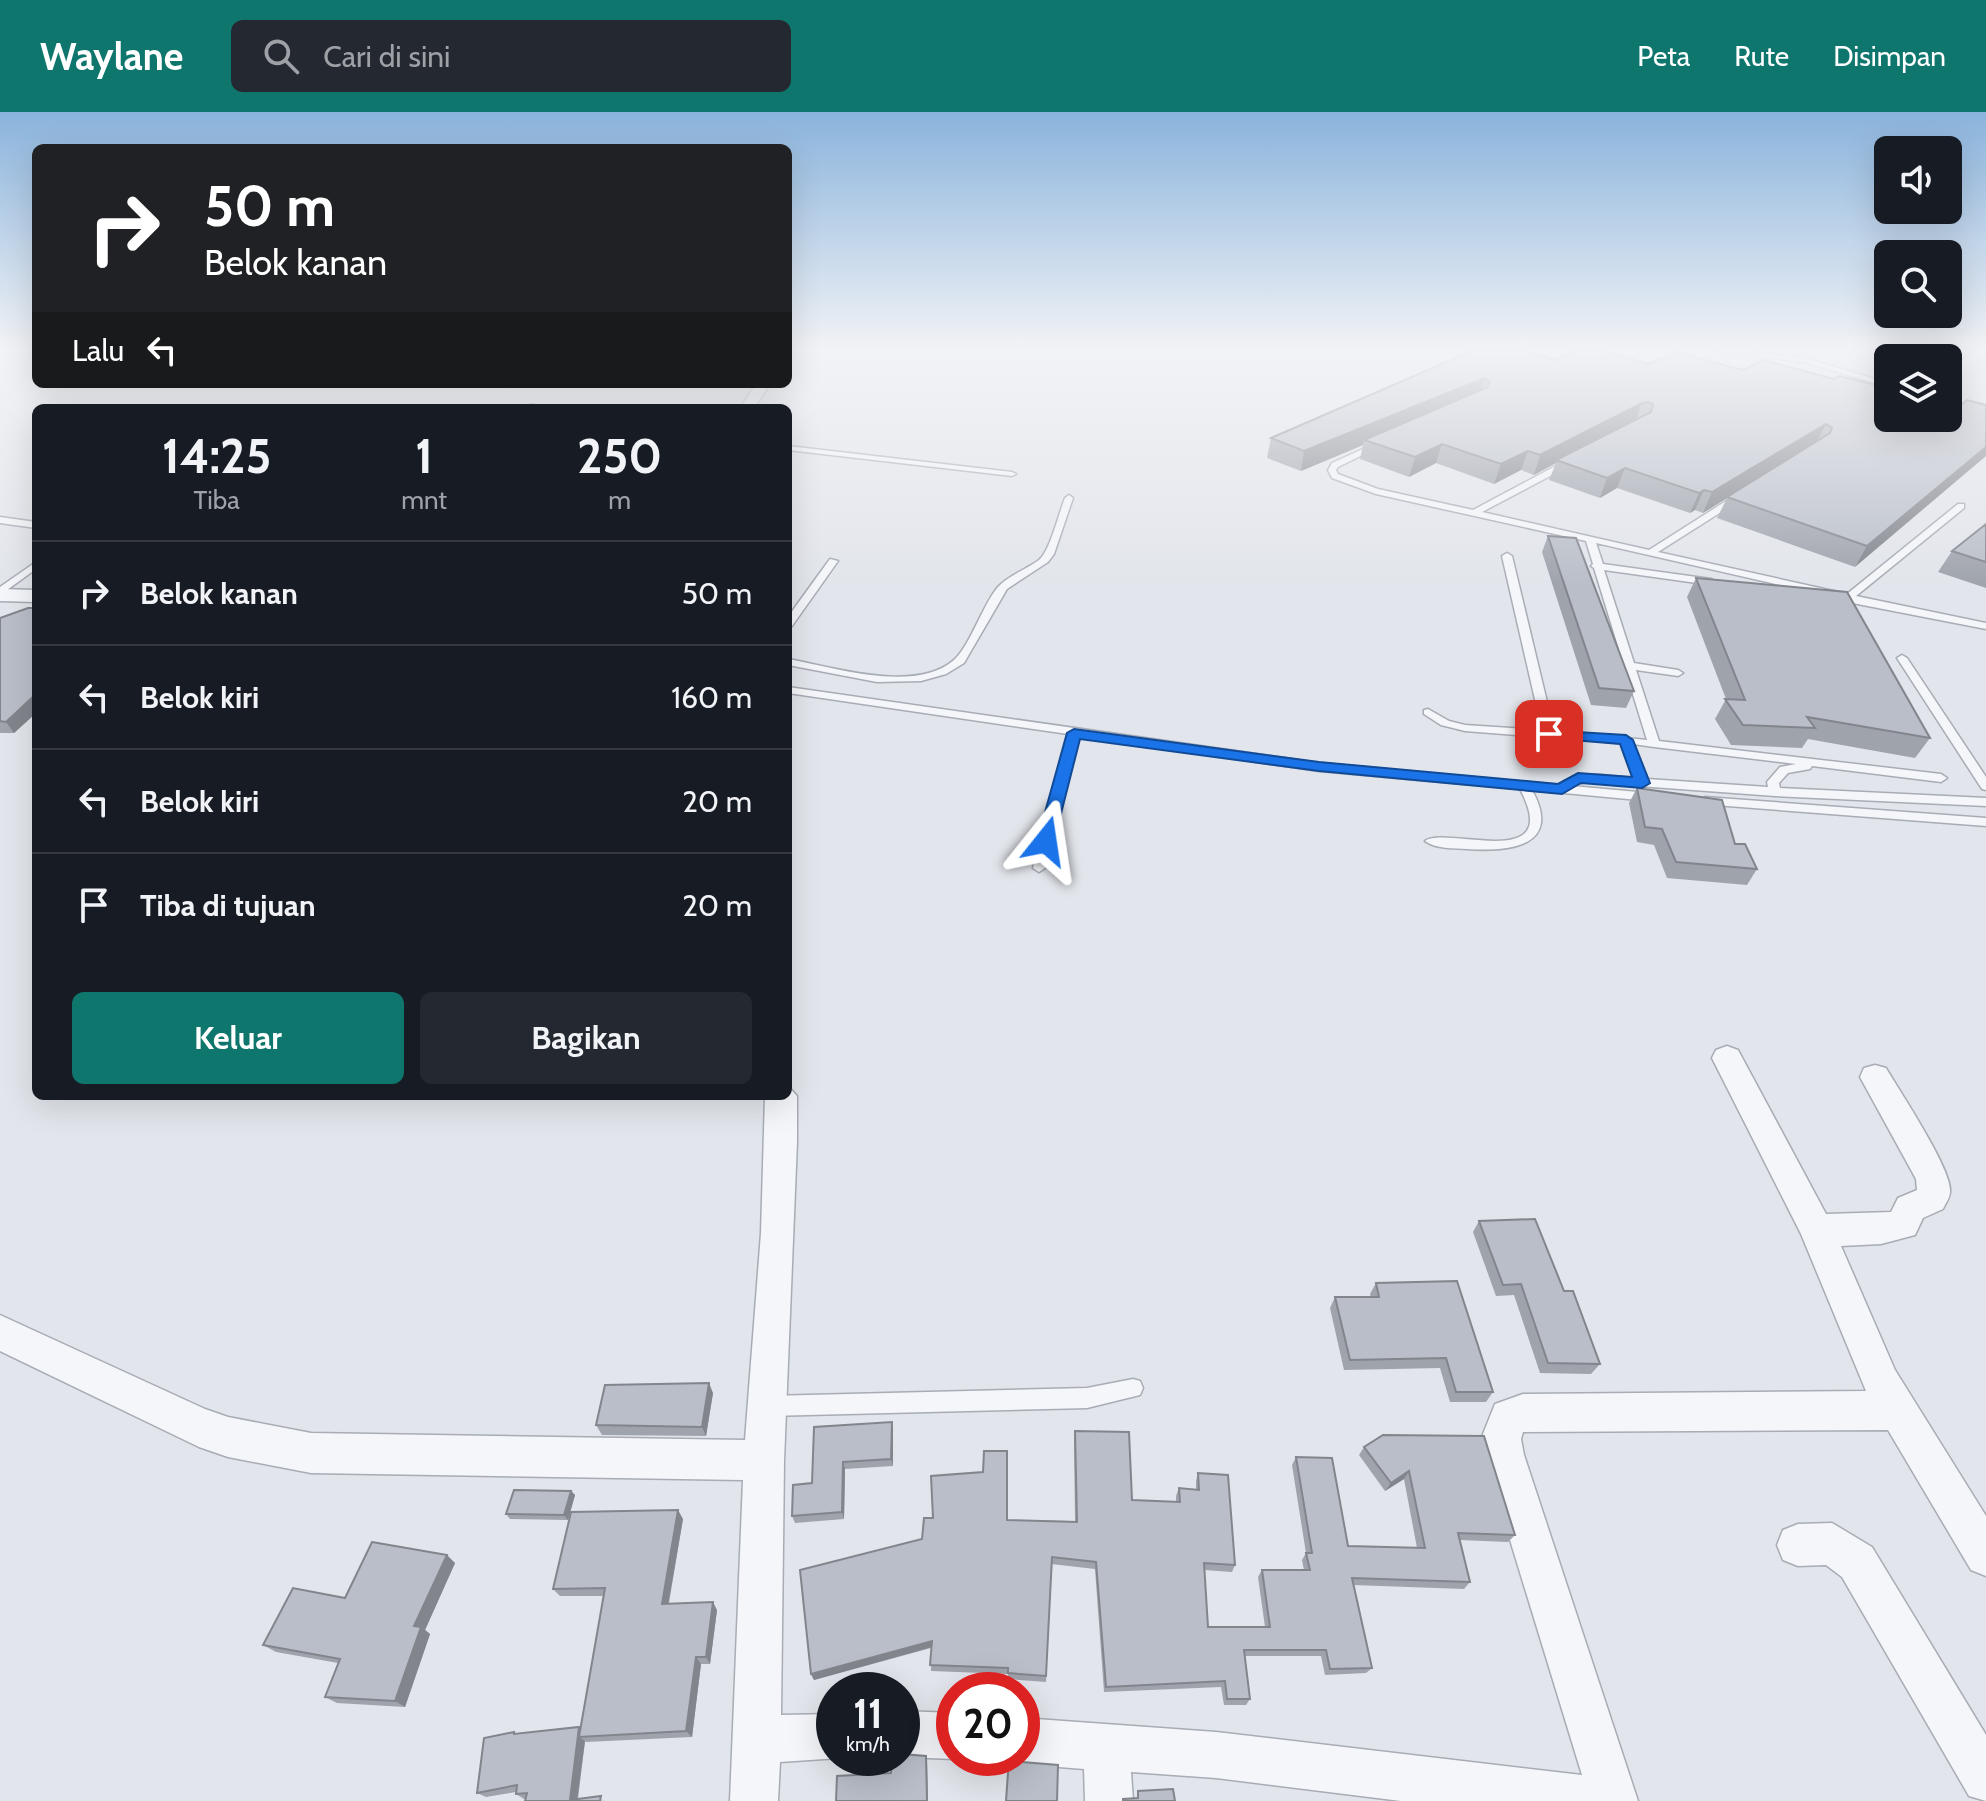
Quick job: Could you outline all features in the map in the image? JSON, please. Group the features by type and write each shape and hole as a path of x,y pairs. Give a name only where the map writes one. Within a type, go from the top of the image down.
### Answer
{"street":[{"path":"0,594 32,596"},
{"path":"1727,1058 1816,1229 1882,1383 1986,1555"},
{"path":"1816,1229 1861,1231 1890,1228 1903,1224 1910,1208 1931,1199 1934,1191 1932,1177 1875,1077"},
{"path":"754,1801 764,1460 782,1155 781,1100"},
{"path":"0,1332 199,1427 228,1437 288,1450 491,1457 764,1460"},
{"path":"1614,1801 1504,1455 1501,1439 1509,1418 1538,1413 1898,1411"},
{"path":"1798,1545 1832,1544 1857,1562 1986,1779"},
{"path":"758,1739 816,1737"},
{"path":"1040,1742 1216,1755 1599,1801"},
{"path":"1106,1747 1109,1801"}],"lane":[{"path":"1391,439 1335,465 1332,470 1335,476 1376,491 1848,598 1986,626"},
{"path":"792,448 1012,474"},
{"path":"1476,512 1585,455"},
{"path":"1651,552 1752,488"},
{"path":"792,663 901,681 929,678 951,668 960,661 1003,587 1045,560 1069,498"},
{"path":"1738,586 1826,599 1848,598 1961,506"},
{"path":"0,520 32,524"},
{"path":"1590,539 1654,744"},
{"path":"1507,556 1549,734"},
{"path":"792,618 833,561"},
{"path":"1596,566 1722,583"},
{"path":"0,594 32,568"},
{"path":"1902,658 1986,786"},
{"path":"1631,666 1678,673"},
{"path":"792,691 1319,767 1562,790 1986,822"},
{"path":"1428,712 1445,723 1465,728 1626,740 1941,778"},
{"path":"1039,868 1074,733"},
{"path":"1626,740 1642,783"},
{"path":"1775,792 1773,782 1784,770 1834,764"},
{"path":"1562,790 1578,778 1775,792 1986,802"},
{"path":"1431,841 1492,845 1523,840 1535,826 1537,816 1523,784"},
{"path":"768,1406 1087,1398 1133,1388"}],"building":[{"path":"1292,429 1359,429 1304,451 1271,438"},
{"path":"1390,429 1591,429 1540,455 1528,451 1501,464 1442,444 1415,457 1364,440"},
{"path":"1618,429 1818,429 1712,492 1704,490 1699,493 1625,468 1607,478 1556,460"},
{"path":"1832,429 1962,432 1962,429 1986,429 1986,447 1867,546 1727,497 1830,433"},
{"path":"1986,524 1986,562 1952,551"},
{"path":"1548,536 1576,538 1634,691 1599,688"},
{"path":"1696,578 1847,592 1930,738 1807,717 1815,728 1743,725 1725,699 1745,700"},
{"path":"32,608 32,698 6,722 0,721 0,618"},
{"path":"1637,788 1722,800 1735,844 1745,844 1757,869 1676,862 1662,829 1645,827"},
{"path":"1535,1219 1564,1291 1573,1291 1600,1364 1548,1363 1521,1284 1503,1285 1479,1221"},
{"path":"1457,1281 1493,1392 1456,1392 1446,1358 1350,1360 1335,1297 1379,1297 1376,1283"},
{"path":"709,1383 702,1427 596,1425 605,1385"},
{"path":"892,1422 891,1459 843,1462 842,1512 792,1516 793,1485 812,1483 814,1427"},
{"path":"1075,1431 1129,1432 1132,1500 1180,1502 1179,1488 1199,1490 1198,1473 1228,1475 1235,1565 1204,1563 1208,1627 1270,1627 1262,1570 1310,1570 1306,1553 1312,1553 1296,1457 1332,1458 1348,1546 1425,1548 1409,1471 1391,1483 1364,1447 1383,1435 1484,1436 1515,1535 1458,1533 1470,1582 1352,1578 1372,1668 1330,1669 1326,1650 1244,1650 1250,1699 1227,1699 1225,1681 1106,1687 1096,1562 1052,1557 1046,1676 1040,1676 1040,1672 1008,1672 1008,1668 930,1665 932,1641 811,1674 800,1570 922,1539 924,1518 933,1518 931,1476 983,1472 984,1451 1007,1451 1007,1520 1077,1522"},
{"path":"514,1490 571,1491 564,1515 506,1514"},
{"path":"678,1510 662,1604 713,1602 706,1657 696,1657 686,1731 579,1737 605,1588 553,1589 571,1512"},
{"path":"372,1542 447,1555 414,1626 421,1627 395,1701 325,1697 340,1659 263,1645 293,1588 345,1598"},
{"path":"579,1727 570,1800 601,1796 600,1801 525,1801 527,1793 516,1794 517,1785 477,1793 484,1738 514,1732"},
{"path":"920,1756 926,1756 927,1801 836,1801 837,1776 920,1776"},
{"path":"1040,1764 1058,1765 1057,1801 1006,1801 1008,1776 1040,1776"},
{"path":"1173,1789 1175,1801 1123,1801 1138,1798 1138,1791"}],"route":[{"path":"1046,841 1074,733 1319,767 1472,779 1562,790 1567,783 1578,778 1642,783 1626,740 1549,734"}]}
